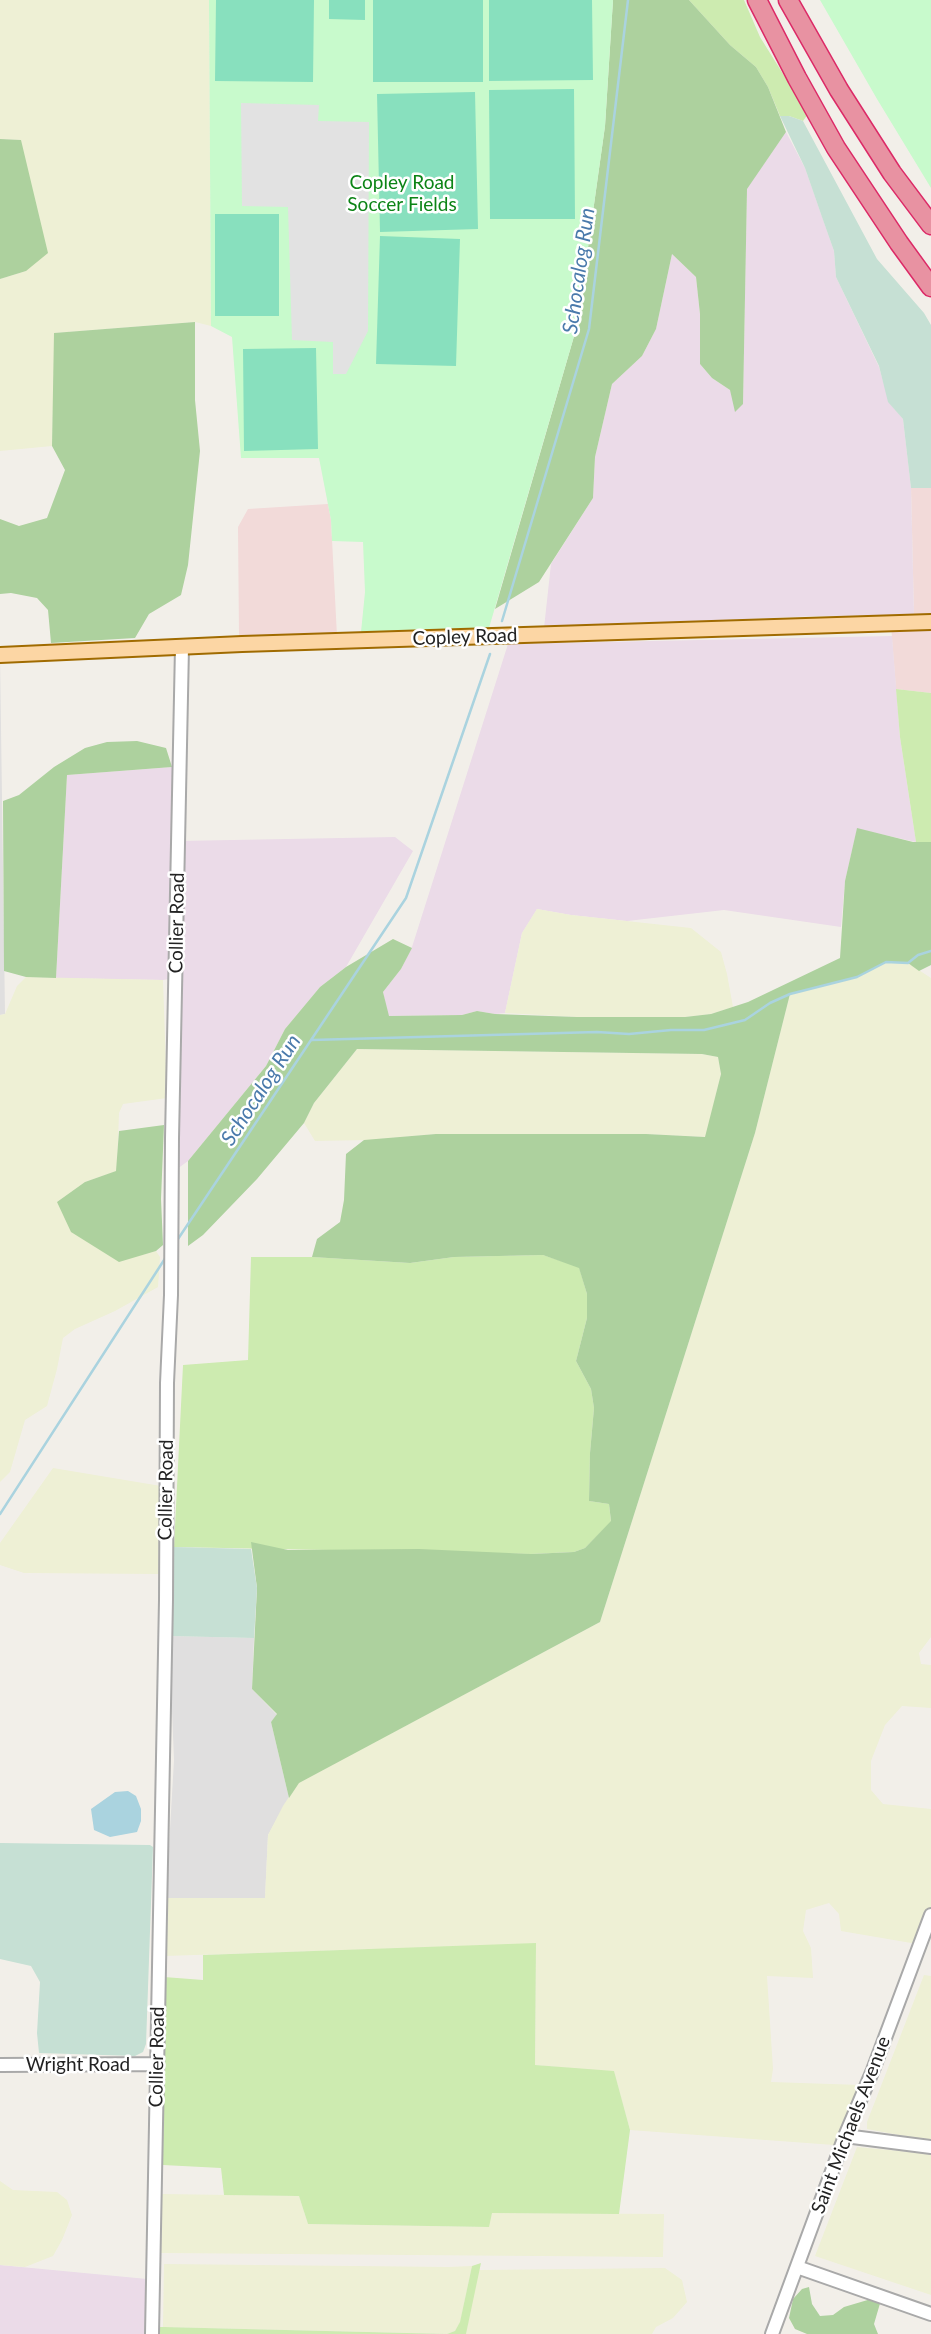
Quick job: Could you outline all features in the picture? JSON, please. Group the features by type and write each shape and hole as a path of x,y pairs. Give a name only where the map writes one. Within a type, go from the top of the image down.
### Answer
{"highway":[{"path":"757,0 836,148 928,284"},
{"path":"788,0 839,90 885,163 931,225"}],"main road":[{"name":"Copley Road","path":"0,655 931,622"}],"street":[{"name":"Collier Road","path":"152,2334 182,647"},
{"name":"Saint Michaels Avenue","path":"772,2334 845,2136 931,1916"},
{"name":"Wright Road","path":"0,2065 156,2064"},
{"path":"845,2136 931,2147"},
{"path":"797,2267 931,2314"}],"shaded area":[{"path":"241,103 319,105 318,121 369,122 368,331 346,374 333,374 333,342 292,340 288,207 242,206"},
{"path":"786,132 805,168 834,251 836,277 879,367 889,402 903,419 911,488 914,615 814,616 544,628 551,564 593,498 595,457 612,384 642,356 656,329 672,254 696,277 700,314 700,364 743,404 747,188"},
{"path":"911,488 931,488 931,614 914,615"},
{"path":"328,504 337,636 239,637 238,527 248,509"},
{"path":"931,624 931,693 896,689 891,625"},
{"path":"892,636 900,737 916,842 857,829 845,881 841,927 724,910 627,921 537,909 522,933 505,1013 477,1011 462,1015 388,1016 383,992 401,969 412,947 508,644"},
{"path":"0,655 5,1014 0,1015"},
{"path":"172,767 169,979 56,978 67,775"},
{"path":"395,837 413,851 346,967 320,987 285,1029 266,1066 188,1161 173,1172 178,841"},
{"path":"169,1636 254,1638 252,1689 277,1715 271,1722 289,1798 268,1835 265,1899 166,1898 174,1760"},
{"path":"0,2265 147,2279 145,2334 0,2334"}],"green space":[{"path":"0,0 209,0 211,326 195,322 55,333 52,446 0,451 0,279 26,271 21,140 0,139"},
{"name":"Copley Road Soccer Fields","path":"209,0 613,0 605,126 577,326 489,628 361,632 365,592 363,542 332,541 331,520 319,458 241,458 232,337 211,326"},
{"path":"216,0 314,0 313,82 215,81"},
{"path":"329,0 365,0 365,20 329,19"},
{"path":"373,0 483,0 483,82 373,82"},
{"path":"489,0 592,0 593,80 489,81"},
{"path":"613,0 689,0 730,45 756,67 768,87 786,132 747,189 743,404 735,412 730,390 712,378 700,364 700,314 696,277 672,254 656,329 642,356 612,384 595,457 593,498 539,582 495,609 577,326 605,126"},
{"path":"689,0 744,0 760,37 808,114 803,121 780,116 756,67 730,45"},
{"path":"820,0 931,0 931,188 877,99"},
{"path":"574,89 575,219 490,219 489,90"},
{"path":"475,92 478,229 380,232 377,94"},
{"path":"780,116 803,121 877,259 924,313 931,325 931,488 911,488 903,419 888,402 879,366 836,277 834,251 805,168"},
{"path":"0,139 21,140 48,253 26,271 0,279"},
{"path":"215,214 279,214 279,316 215,316"},
{"path":"380,236 460,239 456,366 376,364"},
{"path":"195,322 195,400 200,451 188,565 181,595 149,614 135,638 51,643 48,610 37,598 11,593 0,594 0,519 19,526 47,518 65,470 52,446 54,333"},
{"path":"316,348 318,449 244,451 243,349"},
{"path":"896,689 931,693 931,842 916,842 900,737"},
{"path":"137,741 166,748 172,767 67,775 56,978 26,977 4,971 3,801 19,795 54,767 85,748 107,742"},
{"path":"857,828 913,842 931,842 931,965 919,971 908,963 886,962 857,977 790,994 755,1133 600,1622 299,1783 289,1798 271,1722 277,1714 252,1689 257,1588 251,1542 288,1550 419,1549 531,1554 574,1552 585,1548 611,1521 609,1504 589,1501 594,1408 591,1389 576,1361 587,1318 587,1294 579,1268 543,1255 454,1257 410,1263 312,1257 317,1239 340,1222 346,1154 364,1140 436,1134 646,1134 705,1137 721,1074 718,1057 702,1054 357,1049 314,1103 304,1123 257,1179 203,1235 188,1246 188,1161 266,1066 285,1029 320,987 346,967 393,939 412,948 401,969 383,992 389,1016 462,1015 477,1011 577,1017 685,1017 711,1014 748,1002 840,958 845,881"},
{"path":"537,909 691,928 721,952 733,1007 711,1014 685,1017 577,1017 505,1013 522,933"},
{"path":"886,962 908,963 931,978 931,1637 919,1653 921,1664 931,1665 931,1708 902,1706 885,1725 871,1761 871,1790 883,1804 931,1809 931,1906 917,1944 841,1931 839,1914 829,1903 806,1910 803,1931 811,1948 813,1978 767,1976 773,2069 771,2082 861,2085 834,2145 630,2130 614,2072 535,2065 536,1944 164,1956 166,1898 265,1898 268,1835 298,1783 600,1622 755,1133 790,994 857,977"},
{"path":"26,977 163,980 167,1098 123,1104 119,1113 117,1171 85,1182 142,1255 156,1251 160,1257 158,1287 75,1329 63,1338 47,1406 25,1420 10,1472 0,1482 0,1015 5,1014 17,986"},
{"path":"357,1049 702,1054 718,1057 721,1074 706,1137 646,1134 436,1134 369,1140 315,1141 304,1123 314,1103"},
{"path":"164,1125 161,1199 163,1245 156,1251 119,1262 71,1232 57,1202 85,1182 116,1171 119,1131"},
{"path":"543,1255 579,1267 587,1294 587,1318 576,1361 591,1389 594,1408 589,1501 609,1504 611,1522 585,1548 574,1552 531,1554 174,1547 183,1365 248,1360 251,1257 312,1257 410,1263 454,1257"},
{"path":"53,1468 161,1486 160,1574 24,1573 0,1565 0,1543"},
{"path":"174,1547 251,1549 257,1588 254,1638 169,1636"},
{"path":"0,1843 153,1847 146,2044 143,2052 135,2056 39,2053 37,2033 40,1982 31,1966 0,1959"},
{"path":"536,1943 535,2065 614,2071 630,2130 619,2214 492,2213 489,2227 308,2224 299,2196 224,2195 221,2168 163,2165 164,1977 203,1980 203,1955"},
{"path":"924,1975 931,1976 931,2141 867,2129 867,2122"},
{"path":"857,2147 931,2154 931,2295 815,2256"},
{"path":"0,2181 13,2190 57,2192 67,2200 72,2215 53,2256 25,2267 0,2265"},
{"path":"162,2194 299,2196 308,2224 488,2227 492,2213 664,2214 663,2257 161,2253"},
{"path":"481,2263 466,2334 447,2334 455,2331 460,2322 472,2266"},
{"path":"164,2264 472,2266 460,2323 455,2331 447,2334 163,2327"},
{"path":"665,2268 682,2280 687,2302 673,2318 656,2327 652,2334 466,2334 478,2270"},
{"path":"809,2287 812,2304 820,2316 833,2315 844,2307 871,2299 881,2300 874,2324 878,2334 807,2334 795,2329 789,2318 793,2299 802,2289"},
{"path":"152,2327 163,2327 447,2334 152,2334"}],"water":[{"path":"128,1791 136,1796 141,1809 137,1832 110,1837 94,1830 91,1809 115,1792"}],"waterway":[{"name":"Schocalog Run","path":"502,621 589,329 628,0"},
{"name":"Schocalog Run","path":"176,1242 406,898 490,654"},
{"path":"312,1040 704,1030 745,1020 770,1003 790,994 857,977 886,962 908,963 918,955 931,951"},
{"name":"Schocalog Run","path":"0,1514 166,1257"}]}
